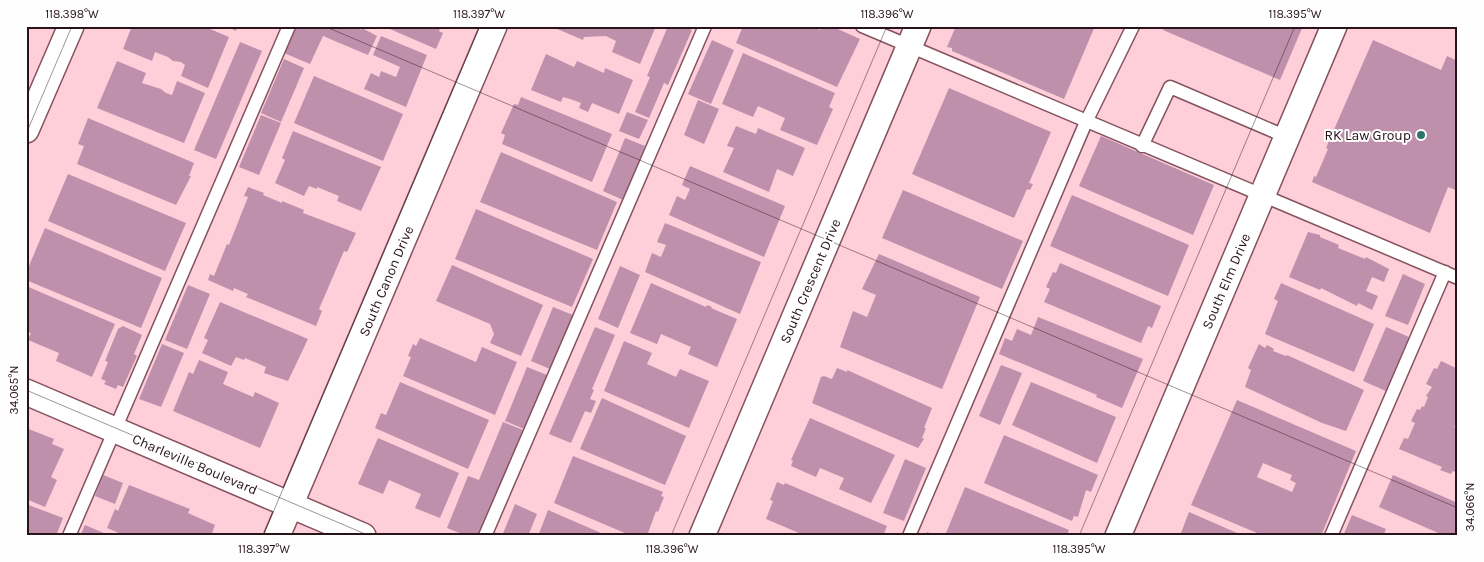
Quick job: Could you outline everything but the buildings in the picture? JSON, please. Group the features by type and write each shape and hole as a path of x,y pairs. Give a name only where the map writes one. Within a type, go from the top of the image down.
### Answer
{"street":[{"path":"26,130 71,26"},
{"name":"South Canon Drive","path":"277,536 494,26"},
{"name":"South Elm Drive","path":"1118,536 1334,26"},
{"name":"South Crescent Drive","path":"702,536 914,36"},
{"name":"Charleville Boulevard","path":"26,392 363,536"}],"lane":[{"path":"68,536 289,26"},
{"path":"485,536 705,26"},
{"path":"862,26 914,36 1086,122 1458,278"},
{"path":"909,536 1086,122 1133,26"},
{"path":"1142,146 1170,86 1287,137"},
{"path":"1331,536 1445,272"}],"place":[{"name":"RK Law Group","path":"1421,135"}]}
